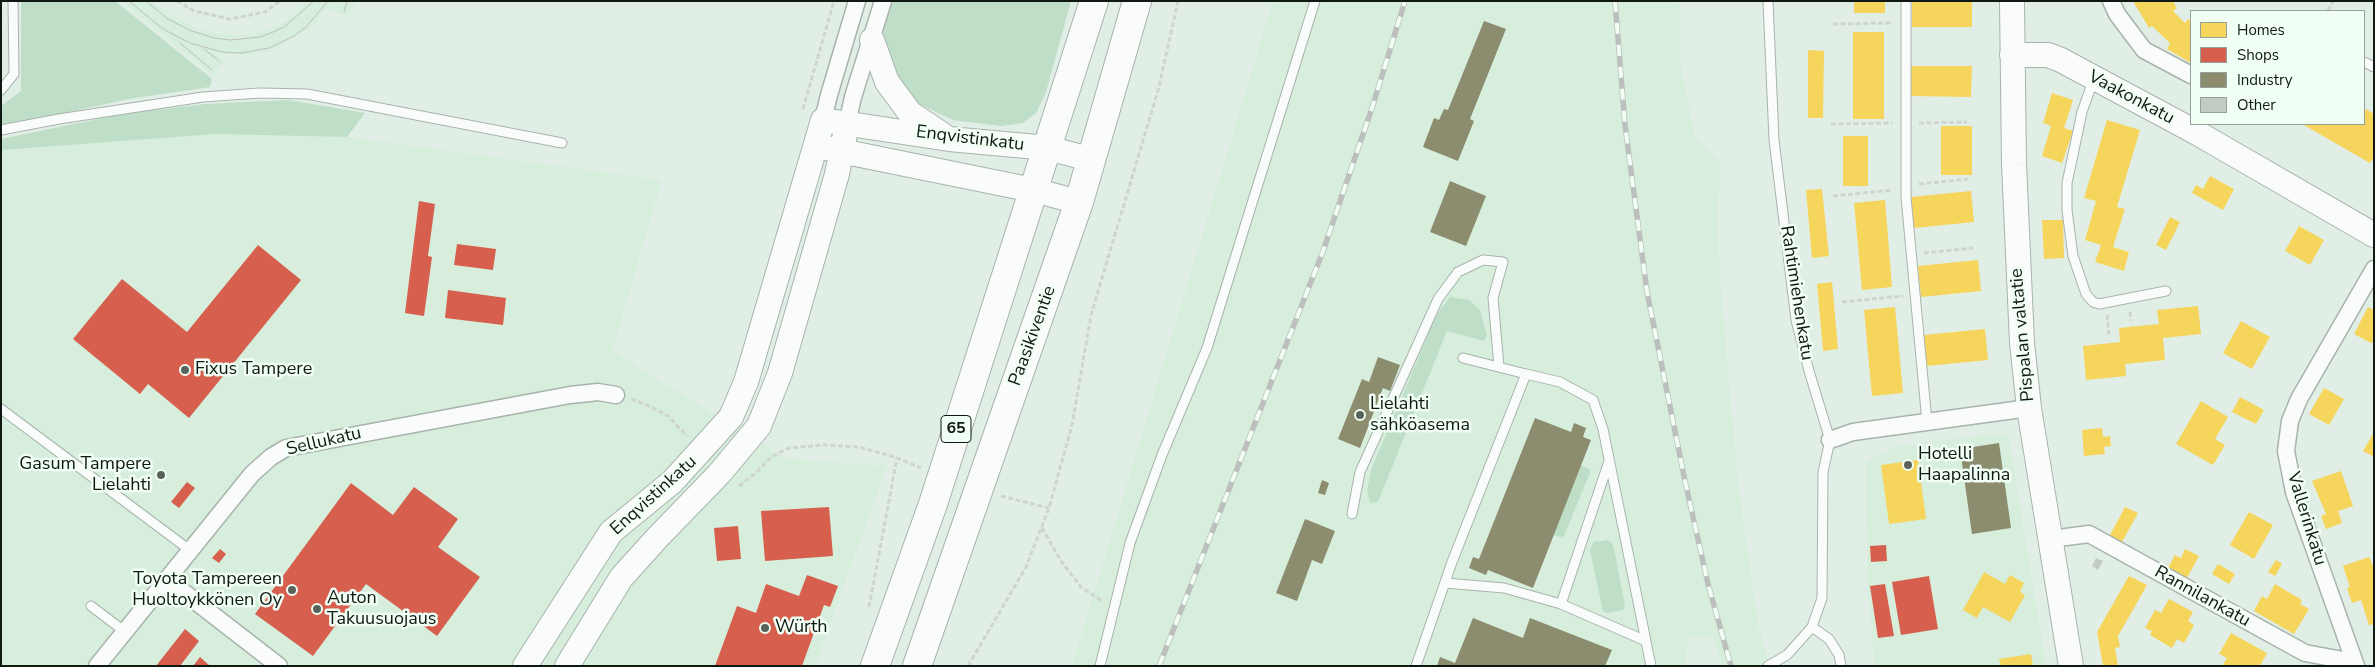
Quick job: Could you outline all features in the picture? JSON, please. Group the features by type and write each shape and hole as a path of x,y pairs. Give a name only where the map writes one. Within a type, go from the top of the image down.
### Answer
{"highway":[{"name":"65","path":"875,666 933,504 1094,1"},
{"name":"Paasikiventie","path":"917,666 1093,160 1136,1"}],"main road":[{"name":"Pispalan valtatie","path":"2012,1 2018,285 2029,408 2071,666"},
{"path":"872,40 887,82 910,112 949,139"},
{"name":"Vaakonkatu","path":"2012,55 2048,55 2190,124"},
{"name":"Enqvistinkatu","path":"525,666 611,532 672,482 731,417 746,382 817,146 823,120 949,139 1048,148 1093,160"},
{"name":"Enqvistinkatu","path":"567,666 621,578 719,474 759,426 780,373 824,222 847,124"},
{"name":"Vaakonkatu","path":"2201,129 2374,235"},
{"name":"Enqvistinkatu","path":"817,146 1033,190 1079,202"}],"street":[{"path":"823,120 857,1"},
{"path":"847,124 853,96 883,1"},
{"path":"2111,1 2117,14 2144,50 2190,74"},
{"name":"Vallerinkatu","path":"2355,664 2294,492 2286,451 2290,422 2299,399 2374,269"},
{"name":"Sellukatu","path":"97,666 252,474 271,457 286,448 560,397 598,392 616,395"},
{"path":"1830,440 1853,432 2029,408"},
{"name":"Rannilankatu","path":"2051,539 2089,534 2304,653 2355,664"},
{"path":"168,580 279,666"}],"lane":[{"path":"1,90 14,74 13,1"},
{"path":"1100,666 1112,609 1130,543 1162,454 1207,348 1315,1"},
{"name":"Rahtimiehenkatu","path":"1768,1 1774,140 1796,320 1809,372 1830,440"},
{"path":"1906,1 1905,187 1927,422"},
{"path":"2094,78 2082,112 2067,183 2067,210 2073,256 2086,294 2093,302 2106,302 2166,291"},
{"path":"1,130 59,119 203,97 260,93 307,94 562,143"},
{"path":"1352,514 1360,472 1438,299 1458,272 1483,260 1503,262 1493,298 1499,367"},
{"path":"1463,358 1560,382 1593,400 1603,429 1651,666"},
{"path":"1416,666 1445,583 1526,374"},
{"path":"1,409 191,551"},
{"path":"1768,666 1787,655 1812,627 1822,598 1823,472 1830,440"},
{"path":"1560,604 1609,459"},
{"path":"1445,583 1504,588 1560,604 1646,641"},
{"path":"91,606 124,632"},
{"path":"1812,627 1829,639 1839,655 1841,666"}],"path":[{"path":"177,1 194,11 230,19 265,12 280,1"},
{"path":"968,666 1026,567 1049,508 1072,425 1091,315 1159,87 1178,1"},
{"path":"1833,24 1906,23"},
{"path":"1830,124 1967,122"},
{"path":"1833,196 1968,179"},
{"path":"1911,255 1973,248"},
{"path":"1842,302 1914,294"},
{"path":"2106,302 2109,336"},
{"path":"616,395 662,412 685,433"},
{"path":"737,487 756,473 771,457 789,448 824,445 859,447 897,458 928,471"},
{"path":"868,615 897,458"},
{"path":"998,495 1049,508"},
{"path":"1042,527 1061,561 1081,587 1112,609"}],"shaded area":[{"path":"21,1 115,1 212,79 210,87 129,99 1,127 1,106 21,91"},
{"path":"121,1 152,1 171,15 195,28 214,33 235,35 257,33 277,26 287,21 307,1 355,1 349,17 329,10 331,3 310,28 273,50 249,55 216,54 224,62 213,75"},
{"path":"892,1 1071,1 1046,92 1036,113 1023,123 1001,126 953,120 915,102 890,66 883,31"},
{"path":"1273,1 1679,1 1680,62 1695,138 1721,163 1717,220 1721,290 1738,484 1758,625 1770,666 1721,666 1714,638 1689,637 1685,666 1072,666"},
{"path":"288,100 365,113 347,137 216,134 1,150 1,139 122,114 205,104"},
{"path":"216,134 347,137 662,180 612,351 787,459 887,466 815,666 1,666 1,150"},
{"path":"1450,297 1469,300 1480,310 1487,336 1484,341 1447,331 1378,502 1370,503 1367,491 1371,470 1437,314"},
{"path":"2004,434 2009,438 2046,666 1875,666 1868,593 1866,462 1898,446"},
{"path":"1581,465 1589,469 1590,473 1564,536 1553,535"},
{"path":"1607,540 1612,543 1614,548 1625,606 1623,610 1607,613 1603,611 1590,550 1594,542"}],"building: Homes":[{"path":"1854,1 1885,1 1885,13 1854,13"},
{"path":"1912,1 1972,1 1972,27 1912,27"},
{"path":"2133,1 2173,1 2177,8 2173,11 2185,23 2188,19 2190,20 2190,62 2167,49 2170,43 2152,26 2149,28"},
{"path":"1853,32 1884,32 1884,119 1853,119"},
{"path":"1808,50 1824,51 1823,118 1808,118"},
{"path":"1911,66 1972,66 1971,97 1911,96"},
{"path":"2052,93 2073,100 2064,128 2073,131 2062,163 2042,156 2051,126 2043,123"},
{"path":"2365,109 2374,114 2374,157 2370,163 2304,125 2365,125"},
{"path":"2107,120 2140,130 2117,207 2125,209 2113,247 2129,252 2124,271 2095,262 2101,245 2085,240 2096,201 2084,198"},
{"path":"1941,126 1972,126 1972,175 1941,175"},
{"path":"1843,136 1868,136 1868,186 1843,186"},
{"path":"2210,176 2234,189 2223,210 2192,193 2196,185 2203,189"},
{"path":"1822,189 1829,256 1812,258 1806,190"},
{"path":"1971,191 1974,222 1914,228 1911,197"},
{"path":"1885,200 1892,287 1862,290 1854,203"},
{"path":"2170,217 2180,222 2166,250 2156,245"},
{"path":"2042,220 2063,220 2064,258 2044,259"},
{"path":"2299,226 2324,240 2310,265 2285,251"},
{"path":"1978,260 1981,291 1921,297 1918,266"},
{"path":"1832,282 1838,349 1823,351 1817,284"},
{"path":"2198,306 2201,334 2163,338 2165,360 2125,364 2126,376 2086,380 2083,346 2120,342 2119,328 2159,324 2157,310"},
{"path":"1895,307 1903,393 1872,396 1864,310"},
{"path":"2368,307 2374,310 2374,341 2371,343 2354,334"},
{"path":"2241,321 2270,337 2252,369 2223,353"},
{"path":"1985,329 1988,360 1927,366 1924,335"},
{"path":"2324,388 2344,399 2329,425 2309,414"},
{"path":"2240,397 2264,410 2256,424 2232,412"},
{"path":"2201,401 2228,417 2215,439 2225,445 2213,465 2176,444"},
{"path":"2102,428 2103,437 2110,436 2111,446 2104,447 2105,454 2084,456 2082,430"},
{"path":"2374,432 2374,457 2363,451"},
{"path":"1918,460 1926,519 1889,524 1881,465"},
{"path":"2341,471 2353,506 2338,511 2342,523 2326,529 2321,516 2326,514 2312,481"},
{"path":"2125,507 2138,513 2122,542 2110,535"},
{"path":"2249,512 2273,525 2254,559 2230,545"},
{"path":"2185,549 2199,556 2187,578 2164,566 2165,564 2169,566 2175,555 2181,558"},
{"path":"2369,557 2374,568 2374,624 2369,625 2361,600 2352,603 2347,588 2350,587 2343,566"},
{"path":"2276,560 2282,564 2275,576 2268,572"},
{"path":"2218,564 2235,574 2229,584 2212,574"},
{"path":"1984,572 2005,584 2010,575 2024,583 2020,592 2025,595 2010,622 1983,607 1977,618 1963,610"},
{"path":"2129,576 2147,585 2118,636 2120,647 2115,648 2118,666 2103,666 2097,632"},
{"path":"2275,584 2302,600 2300,604 2309,609 2294,634 2254,611 2262,596 2267,599"},
{"path":"2169,599 2193,612 2188,621 2194,625 2184,643 2177,639 2172,648 2150,635 2152,631 2145,628 2155,610 2161,613"},
{"path":"2231,633 2267,653 2260,666 2222,666 2227,658 2219,654"},
{"path":"2031,654 2033,666 2001,666 1999,659"}],"building: Shops":[{"path":"419,201 435,204 428,256 432,257 424,316 405,313"},
{"path":"457,244 496,249 493,270 454,265"},
{"path":"258,245 301,280 189,418 148,384 140,394 73,339 122,279 187,332"},
{"path":"448,290 506,298 503,325 445,318"},
{"path":"187,482 195,488 179,508 171,502"},
{"path":"351,483 393,515 414,487 458,519 438,547 480,577 437,636 366,584 313,656 255,614"},
{"path":"829,507 833,556 765,561 761,511"},
{"path":"738,526 741,559 717,561 714,528"},
{"path":"1886,545 1887,561 1871,562 1870,546"},
{"path":"220,549 226,554 219,563 212,558"},
{"path":"807,575 838,586 830,607 824,605 802,666 715,666 737,606 756,613 766,584 799,596"},
{"path":"1929,576 1938,629 1901,635 1892,582"},
{"path":"1885,584 1894,636 1878,638 1870,586"},
{"path":"185,629 199,641 180,666 156,666"},
{"path":"200,657 210,666 193,666"}],"building: Industry":[{"path":"1484,21 1506,29 1470,119 1474,121 1458,161 1423,147 1434,118 1439,120 1444,109 1448,110"},
{"path":"1450,181 1486,196 1466,246 1430,232"},
{"name":"Lielahti sähköasema","path":"1378,357 1400,365 1390,391 1383,388 1360,448 1338,439 1362,379 1369,382"},
{"path":"1535,418 1571,432 1574,423 1586,428 1583,437 1591,440 1533,588 1488,570 1486,575 1469,568 1473,557 1479,559"},
{"path":"1999,443 2011,528 1972,534 1960,449"},
{"path":"1322,480 1329,483 1325,495 1318,493"},
{"path":"1305,519 1335,531 1322,564 1312,560 1297,601 1276,593"},
{"path":"1473,618 1523,638 1530,618 1612,650 1605,666 1437,666 1440,657 1455,663"}],"building: Other":[{"path":"2096,558 2103,561 2098,570 2092,566"}],"tram line":[{"path":"129,1 163,29 190,43 222,52 241,53 269,48 294,36 306,27 328,1"},
{"path":"146,1 168,19 189,30 214,38 230,40 260,37 284,27 314,1"},
{"path":"344,12 347,1"},
{"path":"180,43 212,70"},
{"path":"204,49 219,61"}],"railway":[{"path":"1159,666 1322,254 1372,108 1405,1"},
{"path":"1615,1 1625,125 1647,292 1708,584 1731,666"}],"place":[{"name":"Fixus Tampere","path":"185,370"},
{"name":"Lielahti sähköasema","path":"1360,415"},
{"name":"Hotelli Haapalinna","path":"1908,465"},
{"name":"Gasum Tampere Lielahti","path":"161,475"},
{"name":"Toyota Tampereen Huoltoykkönen Oy","path":"292,590"},
{"name":"Auton Takuusuojaus","path":"317,609"},
{"name":"Würth","path":"765,628"}]}
